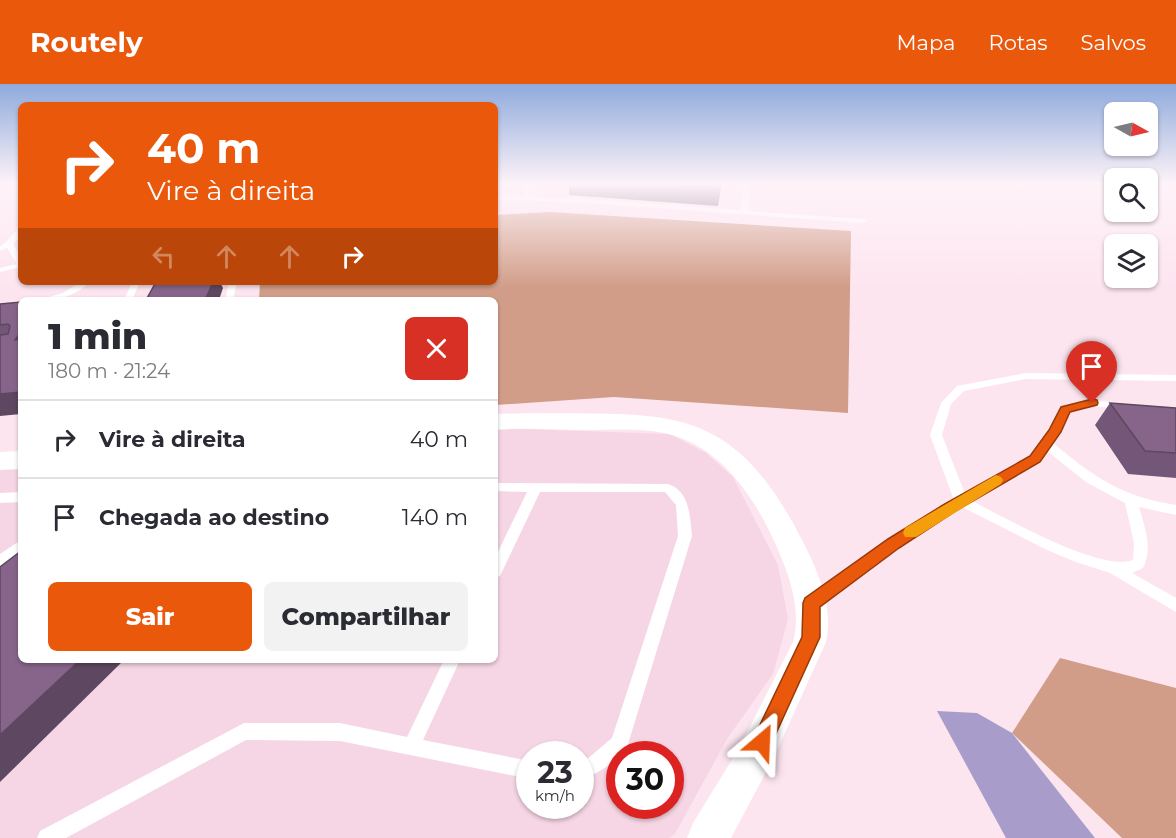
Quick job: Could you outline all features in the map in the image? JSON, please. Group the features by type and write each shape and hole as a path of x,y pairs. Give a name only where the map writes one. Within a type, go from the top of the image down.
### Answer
{"street":[{"path":"498,422 648,424 683,430 727,453 744,468 759,488 780,524 802,570 811,603 811,637 732,801 708,838"},
{"path":"0,461 18,460"}],"lane":[{"path":"829,218 862,221"},
{"path":"0,249 9,244 18,234"},
{"path":"9,244 17,251"},
{"path":"0,270 18,266"},
{"path":"56,297 66,295 81,285"},
{"path":"1176,378 1026,376 961,388 946,403 936,435 961,501 1090,563 1116,570 1176,606"},
{"path":"811,603 893,543 1035,459 1065,410 1092,403 1134,407"},
{"path":"1046,444 1087,479 1131,502 1176,510"},
{"path":"498,487 668,488 682,504 685,536 619,744 594,765"},
{"path":"498,566 536,487"},
{"path":"0,498 18,497"},
{"path":"1116,570 1133,568 1140,563 1142,549 1131,502"},
{"path":"0,562 18,547"},
{"path":"411,747 451,663"},
{"path":"47,838 244,731 340,732 516,767"}],"shaded area":[{"path":"498,218 648,218 851,231 848,413 614,397 498,405 498,297 259,297 260,285 498,285"},
{"path":"498,428 670,434 706,453 733,477 778,565 788,619 773,674 727,739 684,818 684,741 606,741 606,819 683,819 675,834 669,838 0,838 0,469 18,468 18,663 498,663"},
{"path":"1060,658 1176,688 1176,838 1122,838 1012,733"},
{"path":"937,711 977,713 1012,733 1095,838 1006,838"}],"building":[{"path":"154,285 212,285 206,297 148,297"},
{"path":"18,302 18,336 15,340 18,340 18,392 0,394 0,335 8,334 10,326 0,325 0,304"},
{"path":"1110,403 1176,408 1176,453 1145,451"},
{"path":"18,553 18,663 77,663 0,735 0,567"}],"slow traffic":[{"path":"910,533 996,480"}],"route":[{"path":"762,742 811,637 811,603 893,543 948,508 1035,459 1055,432 1065,410 1077,405 1092,403"}]}
